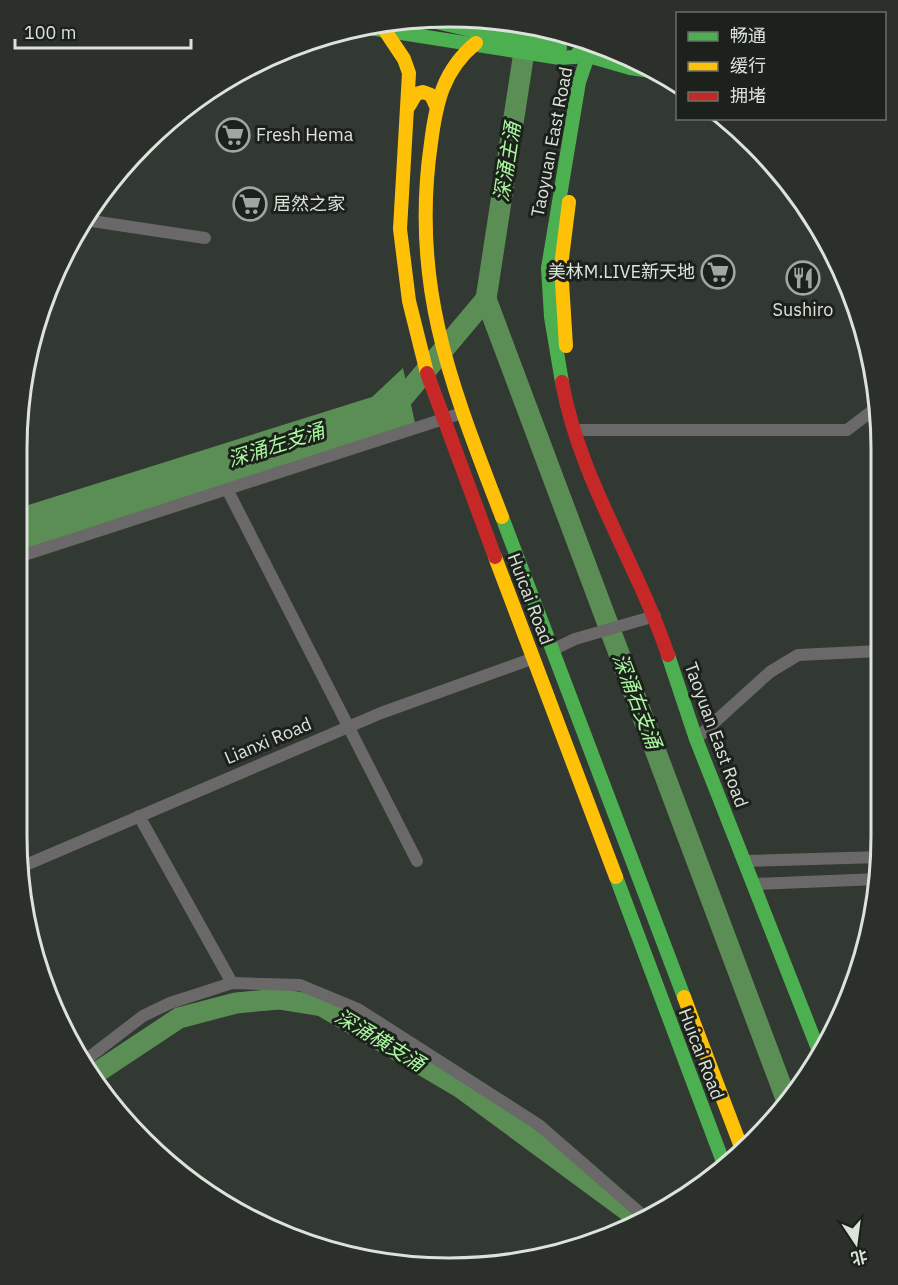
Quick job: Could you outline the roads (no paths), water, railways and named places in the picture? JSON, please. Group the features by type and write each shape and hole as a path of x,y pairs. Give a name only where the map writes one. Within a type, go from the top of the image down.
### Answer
{"street":[{"path":"445,27 483,41"},
{"name":"Huicai Road","path":"386,32 407,67 409,106 399,201 400,229 405,278 416,335 435,401 722,1158"},
{"path":"387,32 483,41 588,56 619,63"},
{"name":"Huicai Road","path":"483,41 450,66 437,108 429,148 422,224 424,258 436,324 455,392 484,474 738,1142"},
{"name":"Taoyuan East Road","path":"588,56 579,82 548,268 550,317 567,408 601,498 655,616 696,739 816,1044"},
{"path":"409,106 416,94 423,92 431,95 437,108"},
{"path":"94,221 205,238"},
{"path":"27,554 462,413"},
{"path":"577,430 847,430 869,413"},
{"path":"466,481 484,474"},
{"path":"227,489 417,861"},
{"path":"552,650 594,633 655,616"},
{"path":"696,739 770,672 798,655 871,651"},
{"name":"Lianxi Road","path":"28,864 348,727 423,697 534,658"},
{"path":"139,816 232,983"},
{"path":"744,861 870,857"},
{"path":"753,884 868,879"},
{"path":"90,1057 143,1016 170,1003 232,983 300,985 358,1009 539,1125 639,1213"}],"water":[{"path":"403,368 415,423 27,548 27,505 372,397"}],"waterway":[{"name":"深涌右支涌","path":"527,34 486,299 784,1093"},
{"name":"深涌左支涌","path":"387,409 396,406 486,299"},
{"name":"深涌横支涌","path":"99,1071 179,1018 236,1003 279,999 322,1006 461,1088 634,1215"}],"place":[{"name":"Fresh Hema","path":"233,135"},
{"name":"居然之家","path":"250,204"},
{"name":"美林M.LIVE新天地","path":"718,272"},
{"name":"Sushiro","path":"803,278"}],"water label":[{"name":"深涌主涌","path":"507,162"}]}
